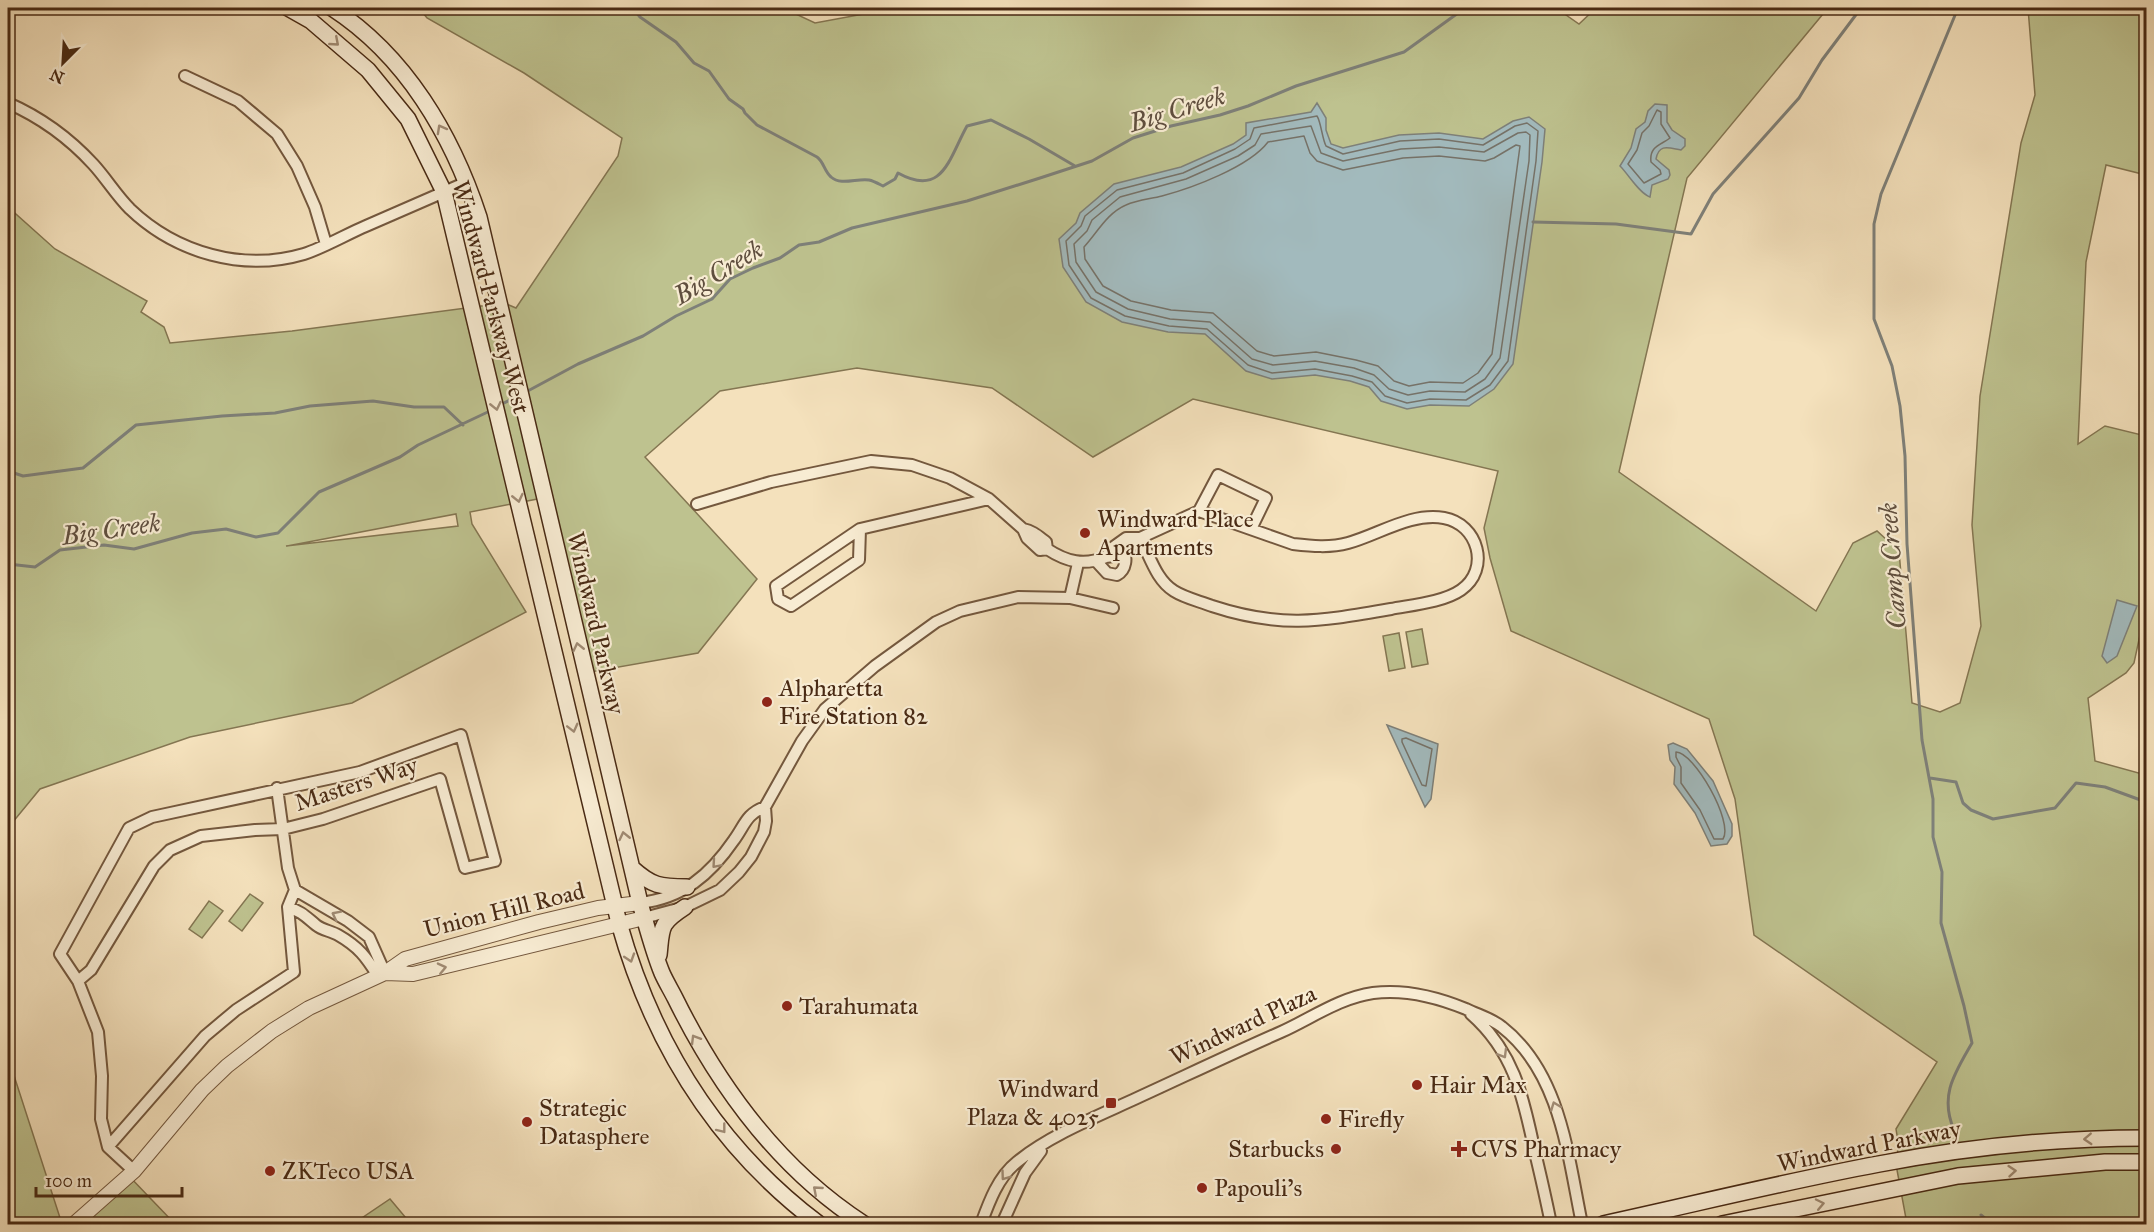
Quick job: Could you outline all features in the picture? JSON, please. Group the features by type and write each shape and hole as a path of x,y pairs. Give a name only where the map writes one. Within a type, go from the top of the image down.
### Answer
{"main road":[{"name":"Windward Parkway West","path":"288,8 311,21 368,70 408,119 444,192 505,441"},
{"name":"Windward Parkway","path":"332,8 380,47 412,84 433,114 452,148 479,217 529,439 642,910 658,961 690,1030 734,1096 793,1169 828,1200 864,1224"},
{"name":"Windward Parkway","path":"505,441 619,923 655,1024 695,1094 724,1132 769,1182 819,1224"},
{"path":"632,868 644,879 656,885 687,887"},
{"path":"658,961 663,926 669,917 685,907"},
{"name":"Windward Parkway","path":"1603,1224 1801,1179 1949,1152 2045,1141 2146,1138"},
{"name":"Windward Parkway","path":"1722,1224 1958,1176 2105,1162 2146,1162"}],"street":[{"path":"185,76 238,101 277,134 297,166 315,207 326,244"},
{"path":"8,103 42,121 71,143 97,168 122,201 144,221 194,250 230,259 266,260 305,254 467,182"},
{"path":"697,504 771,482 871,462 912,465 950,478 989,499 1023,529 1032,531 1040,550 1047,549 1060,557 1078,563 1118,556 1121,548 1199,511 1218,475 1266,498 1251,529"},
{"path":"860,529 858,560 791,606 778,599 776,585 860,529 989,499"},
{"path":"1140,538 1164,583 1173,591 1245,616 1274,621 1325,620 1424,603 1460,591 1471,581 1477,570 1476,543 1470,532 1446,518 1413,520 1334,546 1293,544 1199,511"},
{"path":"1101,559 1107,573 1117,575 1125,566 1121,548"},
{"path":"1070,598 1078,563"},
{"path":"642,910 685,907 720,890 739,872 764,832 765,807 802,741 825,709 867,672 936,622 960,611 1018,597 1070,598 1113,608"},
{"name":"Masters Way","path":"78,981 91,970 154,866 170,850 201,836 283,829 323,819 440,779 465,868 495,861 461,735 360,772 277,788 153,817 129,828 60,954 78,981 98,1032 102,1076 101,1119 108,1147"},
{"name":"Masters Way","path":"277,788 288,868 295,890"},
{"path":"642,910 700,880 712,869 737,836 749,815 765,807"},
{"path":"134,1171 108,1147 205,1036 236,1011 294,972 288,907 295,890 348,921 369,937 381,975"},
{"name":"Union Hill Road","path":"74,1224 134,1171 202,1090 227,1066 272,1031 309,1008 381,975 405,959 586,911 616,906 642,910"},
{"path":"288,907 300,911 311,918 316,926 339,935 363,952 381,975"},
{"name":"Union Hill Road","path":"381,975 412,974 470,961 619,923 642,910"},
{"path":"363,952 369,937"},
{"path":"463,942 470,961"},
{"name":"Windward Plaza","path":"981,1224 1004,1174 1047,1143 1113,1108 1289,1028 1343,1000 1391,991 1430,996 1485,1016 1503,1027 1525,1050 1539,1069 1558,1114 1582,1224"},
{"name":"Windward Plaza","path":"1466,1010 1482,1024 1515,1073 1523,1096 1551,1224"},
{"name":"Windward Plaza","path":"1002,1224 1025,1173 1047,1143"}],"green space":[{"path":"419,8 783,8 815,23 896,8 1556,8 1579,24 1596,8 1828,8 1687,178 1619,472 1816,611 1853,543 1877,531 1899,551 1912,703 1940,712 1960,703 1981,626 1972,525 1980,396 2021,143 2035,95 2028,8 2146,8 2146,175 2106,165 2086,262 2078,444 2105,426 2146,436 2146,607 2134,663 2126,673 2088,698 2095,761 2146,775 2146,1224 1907,1224 1897,1170 1896,1129 1937,1062 1754,935 1735,799 1709,719 1511,631 1490,558 1484,528 1498,471 1193,399 1093,457 992,388 857,368 720,391 645,457 757,579 698,653 585,673 548,497 470,512 472,524 526,612 352,703 190,737 40,789 8,828 8,207 55,249 147,301 141,312 164,327 170,343 292,331 504,303 516,308 618,156 622,138 524,73 427,18","holes":["456,514 458,526 289,546"]},
{"path":"1422,629 1428,664 1412,667 1406,632"},
{"path":"1399,633 1405,668 1389,671 1383,636"},
{"path":"250,894 263,903 242,931 229,921"},
{"path":"209,901 223,911 202,938 189,929"},
{"path":"8,1057 62,1224 8,1224"},
{"path":"127,1174 175,1224 70,1224"},
{"path":"390,1199 411,1224 353,1224"}],"water":[{"path":"1317,103 1326,118 1326,130 1331,144 1343,148 1399,135 1439,133 1483,139 1513,121 1529,117 1545,129 1513,364 1494,389 1469,406 1430,405 1407,409 1381,401 1369,387 1350,381 1315,375 1272,379 1246,371 1205,334 1168,332 1122,322 1086,302 1063,267 1059,239 1076,223 1080,213 1114,184 1181,167 1233,144 1246,135 1246,123 1311,112"},
{"path":"1655,104 1667,105 1667,122 1672,130 1685,139 1685,146 1681,150 1665,148 1659,151 1656,159 1669,170 1670,175 1668,179 1652,185 1650,197 1638,188 1620,166 1631,148 1636,129 1645,122 1648,111"},
{"path":"2117,600 2137,606 2117,656 2107,663 2102,656"},
{"path":"1387,725 1438,744 1431,799 1425,807"},
{"path":"1673,743 1687,749 1713,781 1732,824 1732,836 1727,844 1711,846 1695,813 1674,784 1675,767 1670,760 1668,745"}],"waterway":[{"path":"633,8 640,17 676,42 694,63 709,71 729,99 743,109 757,125 817,157 835,180 869,180 883,186 895,179 898,173 925,181 935,178 949,162 967,126 991,120 1075,166"},
{"name":"Big Creek","path":"524,393 578,364 643,336 676,316 712,299 730,279 780,258 799,245 819,242 852,228 967,201 1040,178 1092,161 1133,138 1171,126 1220,115 1296,86 1404,52 1465,8"},
{"path":"1533,222 1616,224 1691,234 1713,194 1799,98 1822,60 1861,8"},
{"name":"Camp Creek","path":"1954,1130 1948,1106 1951,1085 1972,1043 1941,923 1942,872 1933,837 1933,799 1922,740 1907,544 1905,456 1900,406 1892,366 1874,319 1874,224 1881,194 1958,8"},
{"name":"Big Creek","path":"500,405 516,397"},
{"path":"8,471 23,476 83,468 136,425 275,413 310,406 373,401 414,407 444,407 463,425"},
{"name":"Big Creek","path":"8,564 35,567 60,550 104,545 134,549 192,533 226,529 256,537 278,533 319,492 400,457 418,445 492,410"},
{"path":"1930,778 1956,782 1963,803 1971,810 1993,819 2055,808 2076,783 2105,787 2146,802"},
{"name":"Camp Creek","path":"1981,1215 1992,1224"}],"place":[{"name":"Windward Place Apartments","path":"1085,533"},
{"name":"Alpharetta Fire Station 82","path":"767,702"},
{"name":"Tarahumata","path":"787,1006"},
{"name":"Hair Max","path":"1417,1085"},
{"name":"Windward Plaza & 4025","path":"1111,1103"},
{"name":"Firefly","path":"1326,1119"},
{"name":"Strategic Datasphere","path":"527,1122"},
{"name":"Starbucks","path":"1336,1149"},
{"name":"CVS Pharmacy","path":"1459,1149"},
{"name":"ZKTeco USA","path":"270,1171"},
{"name":"Papouli's","path":"1202,1188"}]}
